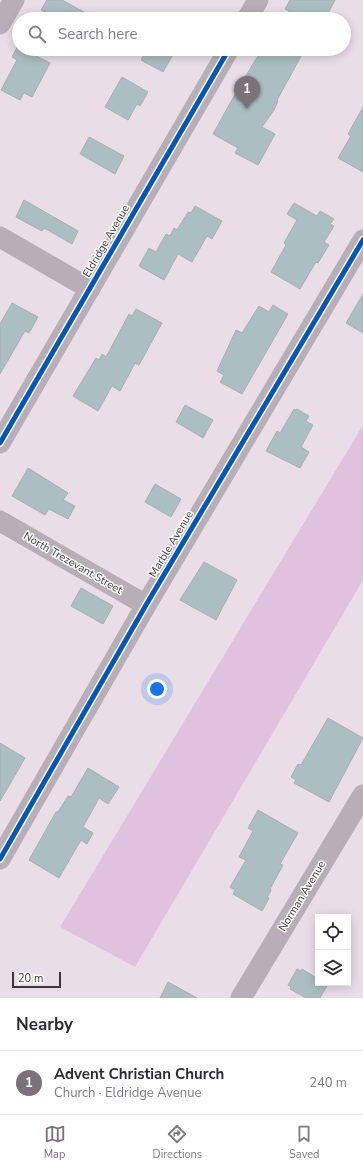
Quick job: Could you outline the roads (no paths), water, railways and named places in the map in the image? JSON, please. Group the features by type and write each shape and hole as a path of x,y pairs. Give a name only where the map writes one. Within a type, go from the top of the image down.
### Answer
{"street":[{"path":"0,24 14,0"},
{"path":"251,12 258,0"},
{"name":"Eldridge Avenue","path":"0,443 225,56"},
{"path":"0,237 90,289"},
{"name":"Marble Avenue","path":"0,860 146,605 363,240"},
{"name":"North Trezevant Street","path":"0,521 146,605"},
{"name":"Norman Avenue","path":"241,998 363,795"}],"place":[{"name":"Advent Christian Church","path":"247,109"}]}
